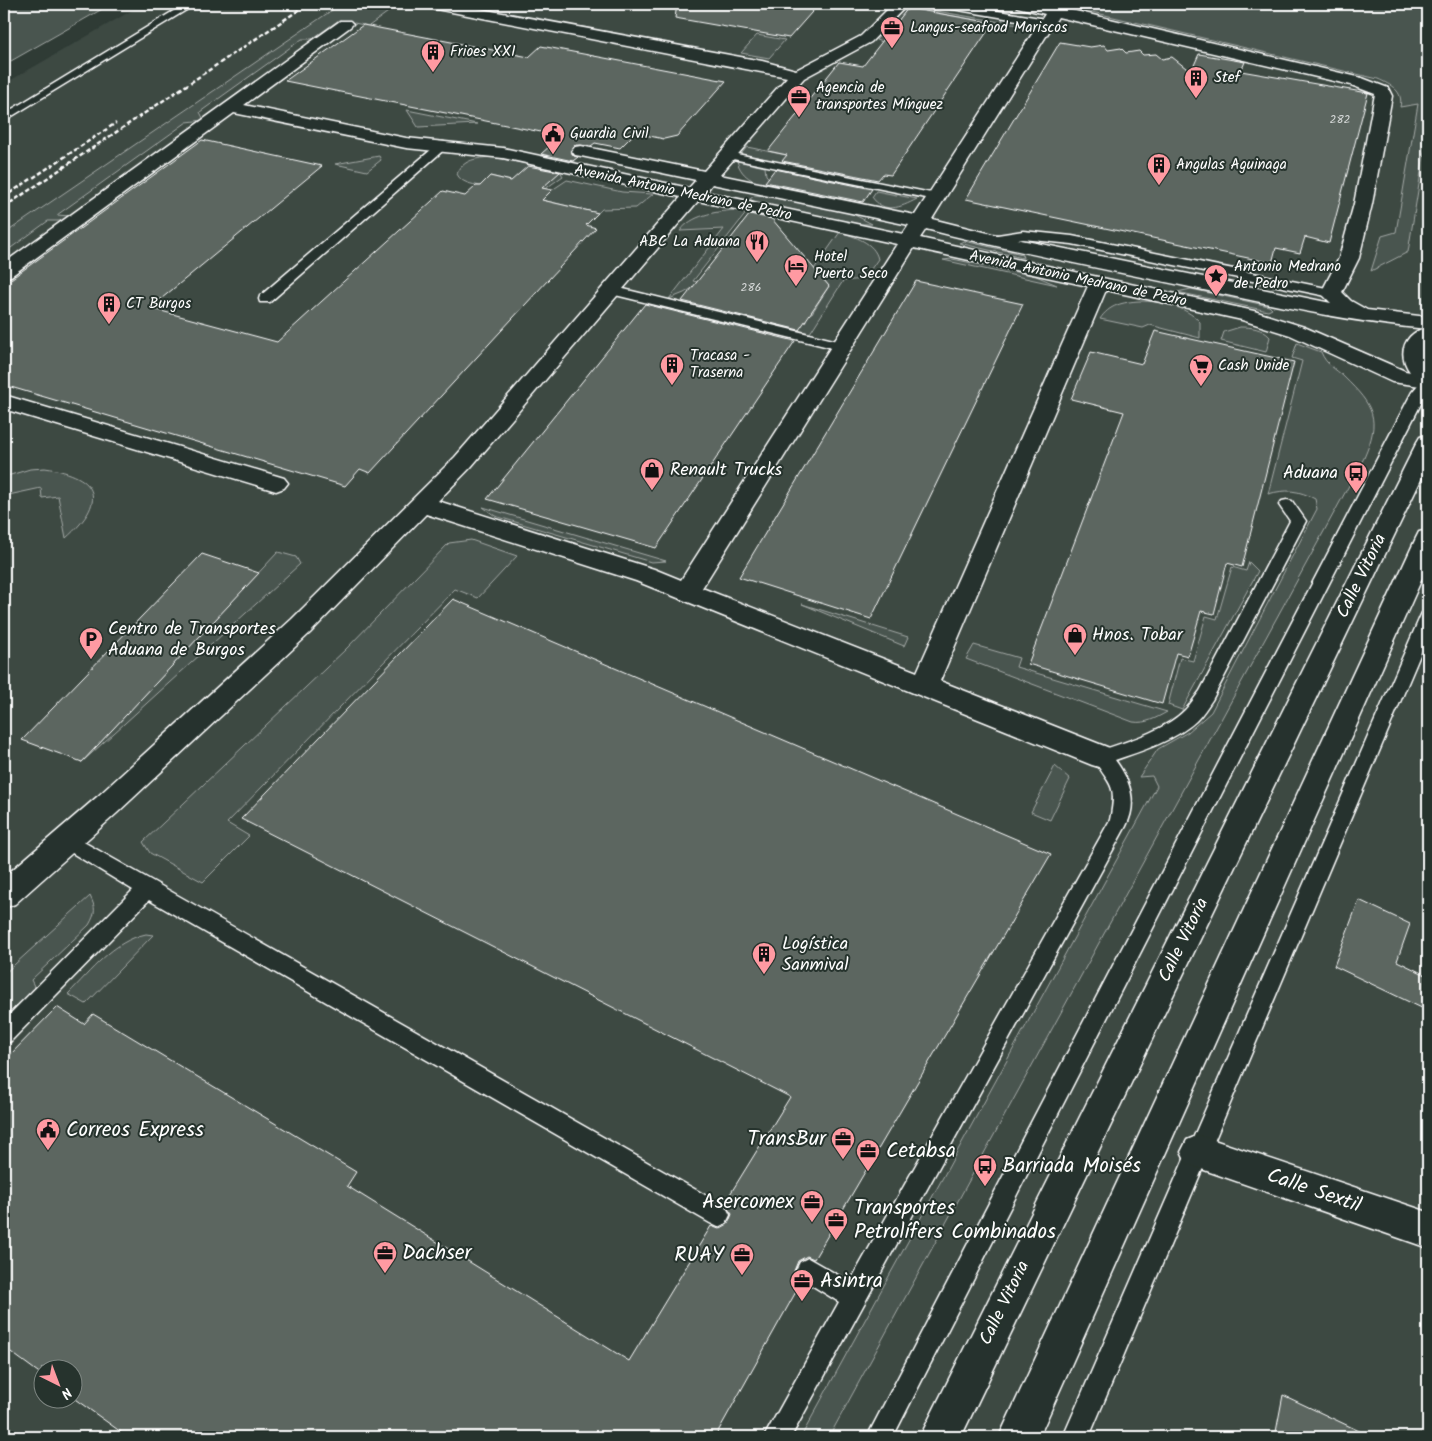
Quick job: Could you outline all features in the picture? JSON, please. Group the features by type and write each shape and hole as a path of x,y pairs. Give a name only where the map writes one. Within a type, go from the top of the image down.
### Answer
{"main road":[{"path":"431,4 762,66 798,75"},
{"path":"4,895 107,805 294,632 463,462 690,195 784,88 798,75 866,39 900,4"},
{"path":"1022,4 1050,16 1348,80 1382,91 1384,96 1361,213 1349,258 1331,293 1344,305 1364,316"},
{"path":"688,591 1050,16"},
{"path":"4,272 346,24"},
{"path":"229,107 406,143 443,145 483,136 499,136"},
{"name":"Avenida Antonio Medrano de Pedro","path":"443,145 502,153 1247,316 1297,331 1400,377 1428,381"},
{"name":"Avenida Antonio Medrano de Pedro","path":"562,147 1245,293 1364,316 1428,324"},
{"path":"924,687 1099,284"},
{"path":"1428,333 1416,341 1412,350 1413,360 1419,371 1428,381"},
{"path":"4,402 276,483"},
{"name":"Calle Vitoria","path":"940,1437 1428,442"},
{"path":"422,504 645,575 1102,757"},
{"path":"1019,1437 1428,538"},
{"name":"Calle Sextil","path":"1199,1152 1428,1230"}],"lane":[{"path":"4,118 191,4"},
{"path":"941,4 1050,16"},
{"path":"265,299 443,145"},
{"path":"727,155 936,198"},
{"path":"991,240 1022,235 1074,240 1331,293"},
{"path":"611,290 841,346"},
{"path":"880,1437 1419,392 1428,381"},
{"path":"777,1437 1119,821 1123,799 1121,785 1102,757 1133,747 1177,725 1194,712 1206,695 1298,521 1287,505"},
{"path":"1076,1437 1428,617"},
{"path":"66,840 148,889 718,1215"},
{"path":"4,1034 148,889"},
{"path":"808,1270 854,1298"}],"shaded area":[{"path":"4,4 111,4 4,65"},
{"path":"143,4 1428,4 1428,1437 4,1437 4,84"},
{"path":"341,4 399,4 369,26 339,20 312,39 302,39 200,112 204,120 187,122 57,215 70,216 63,221 48,221 4,253 4,234"},
{"path":"1058,4 1428,4 1428,129 1408,252 1371,271 1382,236 1396,232 1418,104 1400,107 1400,97 1395,89 1378,79"},
{"path":"907,6 1001,22 1003,18 1027,22 1029,25 993,23 908,8 882,42 876,40"},
{"path":"757,35 785,40 769,58 741,53"},
{"path":"407,110 477,124 418,127"},
{"path":"747,147 796,157 790,164 741,154"},
{"path":"379,156 381,160 367,171 335,164"},
{"path":"492,157 553,169 560,171 563,176 545,189 490,176 480,186 464,181 457,174 467,162"},
{"path":"737,161 765,167 766,175 775,185 773,187 761,184 746,176"},
{"path":"567,180 622,192 653,194 636,208 602,209 598,213 542,200 552,190"},
{"path":"876,191 917,199 898,207 887,207 882,206 872,197"},
{"path":"767,195 853,214 872,224 845,224 760,205 750,199 754,196"},
{"path":"734,210 747,212 693,281 701,283 669,299 724,229 680,231 697,218 711,213"},
{"path":"840,232 858,238 868,244 876,253 878,259 864,279 843,281 810,333 740,316 735,311 806,321 806,312 812,313 829,286 814,269"},
{"path":"964,241 1022,254 1023,258 959,243"},
{"path":"952,259 1036,276 1057,285 943,260"},
{"path":"1191,289 1269,306 1272,309 1268,311 1177,292"},
{"path":"1127,302 1164,303 1187,312 1200,322 1200,338 1150,325 1143,328 1100,319 1112,307"},
{"path":"1240,327 1260,330 1267,334 1270,337 1266,352 1221,341 1224,332"},
{"path":"1297,343 1321,352 1328,363 1354,387 1368,405 1373,423 1369,445 1364,458 829,1437 801,1437 1157,786 1152,776 1139,777 1158,749 1188,732 1211,712 1317,509 1315,499 1298,492 1281,491 1268,494 1302,361 1292,358"},
{"path":"45,468 78,477 87,484 92,493 92,502 88,513 66,538 58,496 42,498 41,488 4,496 4,477 30,469"},
{"path":"483,507 666,561 651,562 495,516"},
{"path":"471,540 517,556 478,598 455,589 227,823 249,836 203,882 150,853 143,842 346,649 449,543"},
{"path":"278,552 296,557 300,564 81,763"},
{"path":"1249,562 1258,571 1182,710 1168,705 1180,658 1193,661 1206,616 1217,619 1232,567 1246,571"},
{"path":"802,604 908,637 904,646"},
{"path":"974,645 1019,658 1016,667 1167,712 1147,721 1133,722 966,659"},
{"path":"1055,766 1070,779 1050,820 1031,812"},
{"path":"90,896 94,910 89,925 31,980 35,988 4,1018 4,974"},
{"path":"146,934 153,935 86,1004 68,994 113,950 123,943"}],"building":[{"path":"677,4 819,4 789,38 675,18"},
{"path":"908,8 993,23 891,175 883,174 878,180 782,161 787,155 768,151 839,62 863,66"},
{"path":"363,25 529,57 541,46 726,81 677,136 664,139 635,133 620,148 595,143 591,146 575,145 570,151 574,156 578,157 573,161 541,154 561,136 285,81"},
{"path":"1060,42 1090,47 1104,45 1108,50 1121,48 1126,53 1139,51 1143,55 1156,54 1162,59 1172,57 1191,72 1199,54 1245,62 1241,71 1368,93 1329,243 1305,237 1300,253 1276,248 1272,263 966,199"},
{"name":"CT Burgos","path":"202,140 322,166 150,308 277,342 443,191 465,196 476,186 480,186 490,176 511,181 528,166 560,172 542,188 552,190 542,200 598,213 586,225 596,228 370,473 360,469 345,486 4,385 4,284"},
{"path":"775,169 872,189 863,202 765,182"},
{"path":"750,214 772,219 829,286 799,330 682,301"},
{"path":"916,281 1023,304 871,619 739,577"},
{"name":"Tracasa - Traserna","path":"645,304 795,341 656,548 487,499"},
{"path":"1155,331 1294,362 1242,567 1227,563 1214,614 1201,611 1188,656 1176,653 1162,704 1028,664 1124,412 1071,399 1091,352 1142,364"},
{"path":"202,554 259,573 82,762 22,740"},
{"path":"453,599 1051,854 814,1259 807,1256 798,1261 794,1271 802,1281 715,1437 128,1437 82,1404 82,1358 32,1358 32,1368 4,1347 4,1061 57,1007 84,1024 93,1014 356,1172 347,1186 629,1361 711,1226 719,1229 728,1224 732,1214 724,1204 790,1097 241,819"},
{"path":"1359,900 1410,924 1397,961 1428,976 1428,1011 1334,966"},
{"path":"1283,1395 1372,1437 1275,1437"}],"railway":[{"path":"4,207 308,4"},
{"path":"4,197 116,123"}],"place":[{"name":"Langus-seafood Mariscos","path":"892,49"},
{"name":"Frioes XXI","path":"433,73"},
{"name":"Stef","path":"1196,99"},
{"name":"Agencia de transportes Mínguez","path":"799,118"},
{"name":"Guardia Civil","path":"553,155"},
{"name":"Angulas Aguinaga","path":"1159,186"},
{"name":"ABC La Aduana","path":"757,263"},
{"name":"Hotel Puerto Seco","path":"796,287"},
{"name":"Antonio Medrano de Pedro","path":"1216,297"},
{"name":"CT Burgos","path":"109,325"},
{"name":"Tracasa - Traserna","path":"672,386"},
{"name":"Cash Unide","path":"1201,387"},
{"name":"Renault Trucks","path":"652,491"},
{"name":"Aduana","path":"1356,494"},
{"name":"Hnos. Tobar","path":"1075,656"},
{"name":"Centro de Transportes Aduana de Burgos","path":"91,660"},
{"name":"Logística Sanmival","path":"764,975"},
{"name":"Correos Express","path":"48,1151"},
{"name":"TransBur","path":"843,1160"},
{"name":"Cetabsa","path":"868,1172"},
{"name":"Barriada Moisés","path":"985,1187"},
{"name":"Asercomex","path":"812,1223"},
{"name":"Transportes Petrolífers Combinados","path":"836,1241"},
{"name":"Dachser","path":"385,1274"},
{"name":"RUAY","path":"742,1276"},
{"name":"Asintra","path":"802,1302"}]}
